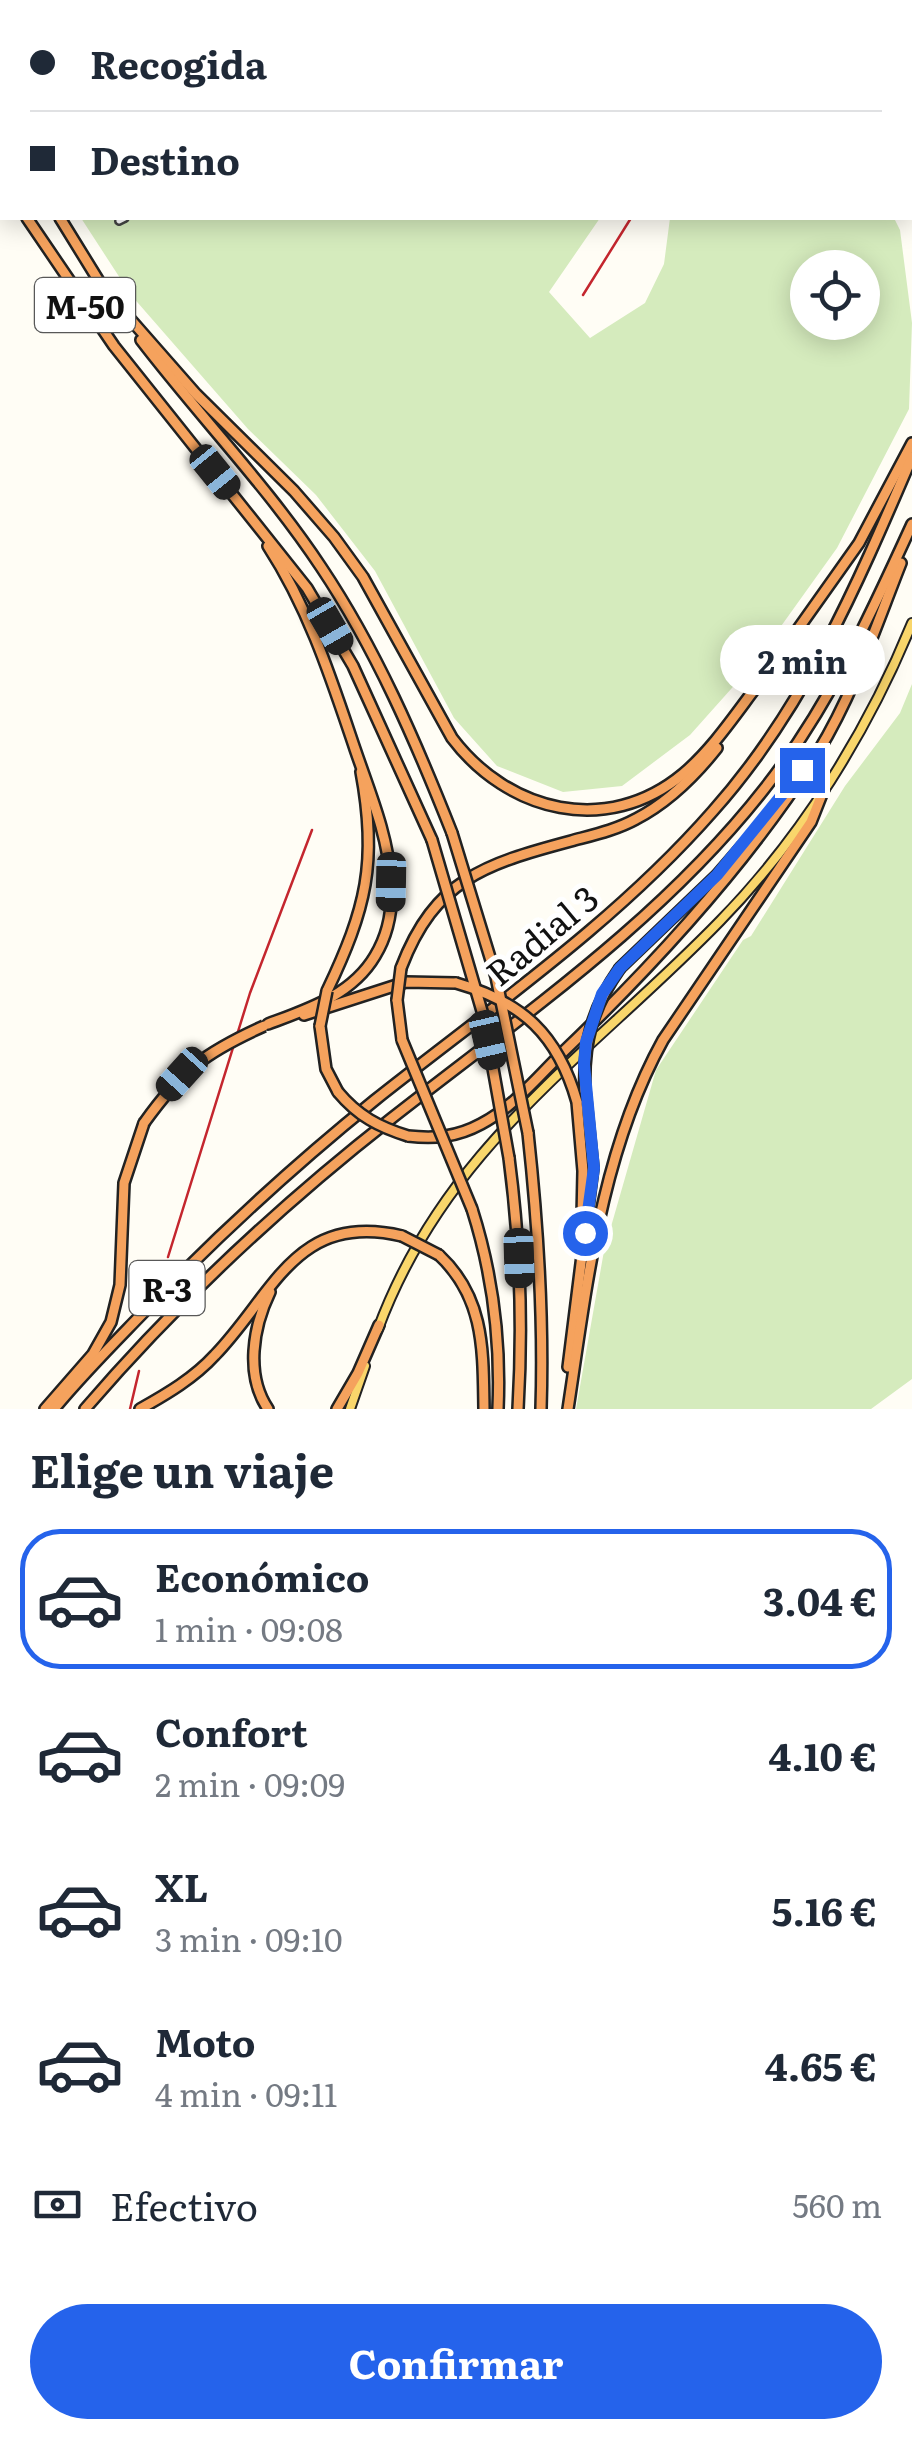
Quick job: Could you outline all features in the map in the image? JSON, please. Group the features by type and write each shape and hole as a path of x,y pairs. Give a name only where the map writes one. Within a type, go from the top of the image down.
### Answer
{"highway":[{"name":"M-50","path":"29,220 114,346 307,588 353,666 432,840 484,1018 510,1158 520,1276 518,1409"},
{"name":"M-50","path":"61,220 103,288 322,569 372,653 429,774 452,834 496,977 528,1133 538,1226 543,1340 541,1409"},
{"path":"103,288 196,394 294,491 334,537 363,576 452,738 468,760 494,782 538,802 569,809 606,809 642,800 681,776 700,758 767,673"},
{"path":"498,1409 498,1327 485,1254 472,1209 402,1040 397,1000 401,968 412,940 428,914 458,884 477,872 513,856 610,830 673,795 724,740 859,543 912,443"},
{"name":"Radial 3","path":"54,1409 199,1255 286,1172 631,896 714,811 767,743 823,652 912,458"},
{"name":"Radial 3","path":"85,1409 207,1280 301,1191 546,999 684,880 764,790 819,709 848,660 912,524"},
{"path":"46,1409 93,1354 111,1322 120,1285 124,1183 144,1123 168,1090 200,1058 339,993 366,968 385,935 391,915 389,868 368,779 305,609 260,528"},
{"path":"357,755 369,812 368,872 350,940 328,991 320,1026 326,1069 338,1092 363,1117 384,1129 434,1139 460,1134 512,1102 644,973 793,789 830,732 858,672 912,533"},
{"path":"566,1409 594,1168 585,1053 592,1017 620,968 717,875 762,822 815,751 858,672"},
{"path":"566,1409 594,1248 621,1134 643,1076 663,1040 810,822 824,789"},
{"path":"266,1025 332,1008 406,982 456,983 488,992 511,1005 544,1032 568,1070 578,1102 583,1171 580,1265"},
{"path":"140,1409 172,1391 214,1357 278,1274 298,1256 340,1234 371,1231 402,1236 439,1255 458,1275 477,1312 484,1352 484,1409"},
{"path":"268,1409 256,1384 256,1336 274,1287 298,1256"},
{"path":"337,1409 358,1374 379,1325"}],"main road":[{"path":"350,1409 379,1325 426,1228 482,1150 519,1110 721,920 774,859 824,789 899,655 912,623"}],"green space":[{"path":"82,220 599,220 549,292 590,338 645,303 664,264 670,220 895,220 900,230 912,323 909,409 837,548 756,661 690,735 622,786 563,792 497,766 454,718 375,571 316,495 248,429 131,295"},
{"path":"912,684 912,1379 871,1409 576,1409 604,1251 656,1070 743,940 751,936 845,786 900,713"}],"railway":[{"path":"583,295 630,220"},
{"path":"168,1257 250,993 312,830"},
{"path":"130,1409 139,1371"}],"route":[{"path":"585,1233 594,1168 584,1064 592,1017 602,994 620,968 717,875 802,770"}]}
